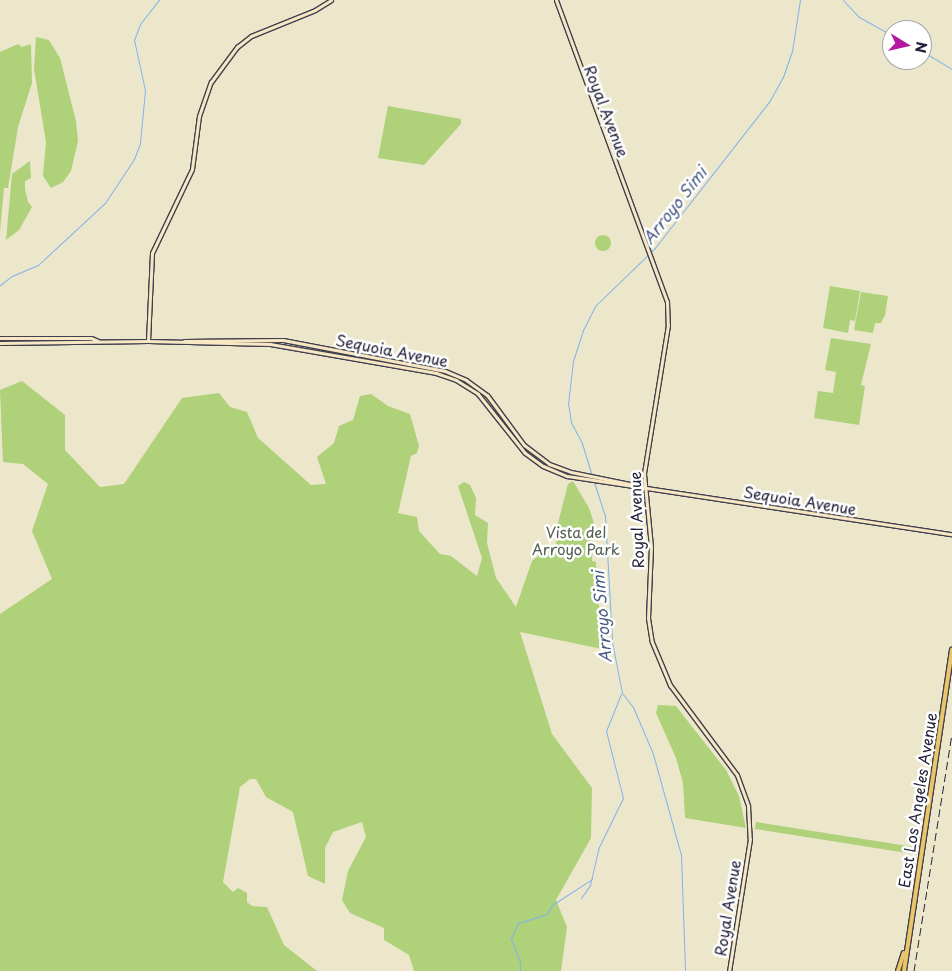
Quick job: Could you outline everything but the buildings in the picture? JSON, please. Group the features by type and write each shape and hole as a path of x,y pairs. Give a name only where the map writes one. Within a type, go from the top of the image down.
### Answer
{"main road":[{"path":"148,341 152,253 192,169 199,116 211,82 238,47 251,36 315,10 331,0"},
{"name":"Royal Avenue","path":"556,0 667,302 668,316 644,467 651,547 647,607 652,642 670,685 737,775 748,806 750,839 729,971"},
{"name":"Sequoia Avenue","path":"0,338 91,338 98,341"},
{"name":"Sequoia Avenue","path":"0,343 283,340 450,372 487,396 532,453 554,466 578,474 645,487"},
{"name":"Sequoia Avenue","path":"184,341 280,345 443,375 464,384 484,399 530,457 552,471 580,479 645,487 952,534"},
{"name":"East Los Angeles Avenue","path":"904,971 904,953 952,650"},
{"name":"East Los Angeles Avenue","path":"898,971 904,953"}],"green space":[{"path":"36,37 49,40 60,58 76,121 78,141 71,171 63,182 51,188 43,176 46,142 34,69"},
{"path":"18,44 22,47 31,44 32,83 18,127 8,188 4,188 0,232 0,52"},
{"path":"388,106 461,119 461,124 424,165 378,158"},
{"path":"30,161 31,178 25,181 25,189 28,202 32,207 19,230 6,240 12,174"},
{"path":"600,235 606,235 611,240 609,249 600,251 595,246 595,240"},
{"path":"830,286 860,291 855,321 850,320 848,333 823,328"},
{"path":"861,292 888,296 885,315 881,323 875,323 873,333 854,330"},
{"path":"831,338 871,344 861,385 865,386 859,425 814,418 818,391 833,393 836,372 825,370"},
{"name":"Vista del Arroyo Park","path":"22,381 65,415 65,450 100,487 124,484 182,398 219,393 230,407 247,412 258,438 311,485 326,484 317,457 334,443 339,426 353,420 360,396 371,394 388,406 410,414 419,446 417,453 411,456 398,513 417,517 419,531 440,554 451,556 477,576 482,558 458,486 464,482 470,485 476,498 475,515 488,523 487,543 496,578 516,607 532,561 551,545 556,549 557,527 568,484 573,481 589,508 594,523 592,561 596,562 602,649 520,632 552,734 592,788 591,838 556,900 567,927 561,971 414,971 409,955 384,940 384,928 350,913 342,900 348,871 366,837 362,822 333,832 325,848 325,884 308,876 293,812 266,797 256,779 250,779 240,787 223,882 233,892 238,888 247,893 247,902 252,906 267,907 284,945 317,971 0,971 0,614 52,579 32,531 48,484 23,464 3,462 0,390"},
{"path":"658,705 676,706 726,770 739,796 746,828 685,818 683,783 676,758 656,713"},
{"path":"756,822 914,847 913,854 755,829"}],"waterway":[{"path":"0,285 12,276 38,265 105,203 134,159 140,143 145,90 134,40 140,24 159,0"},
{"name":"Arroyo Simi","path":"592,476 582,443 571,422 568,404 573,361 583,330 596,305 654,249 769,102 783,77 792,51 800,0"},
{"path":"843,0 859,17 882,30"},
{"path":"932,57 952,69"},
{"name":"Arroyo Simi","path":"594,482 605,515 612,642 622,693 633,707 653,754 681,855 685,971"},
{"path":"581,898 590,885 598,849 623,798 606,731 621,694"},
{"path":"520,971 520,962 511,938 518,923 547,914 552,905 592,879"}],"railway":[{"path":"914,971 952,735"}]}
